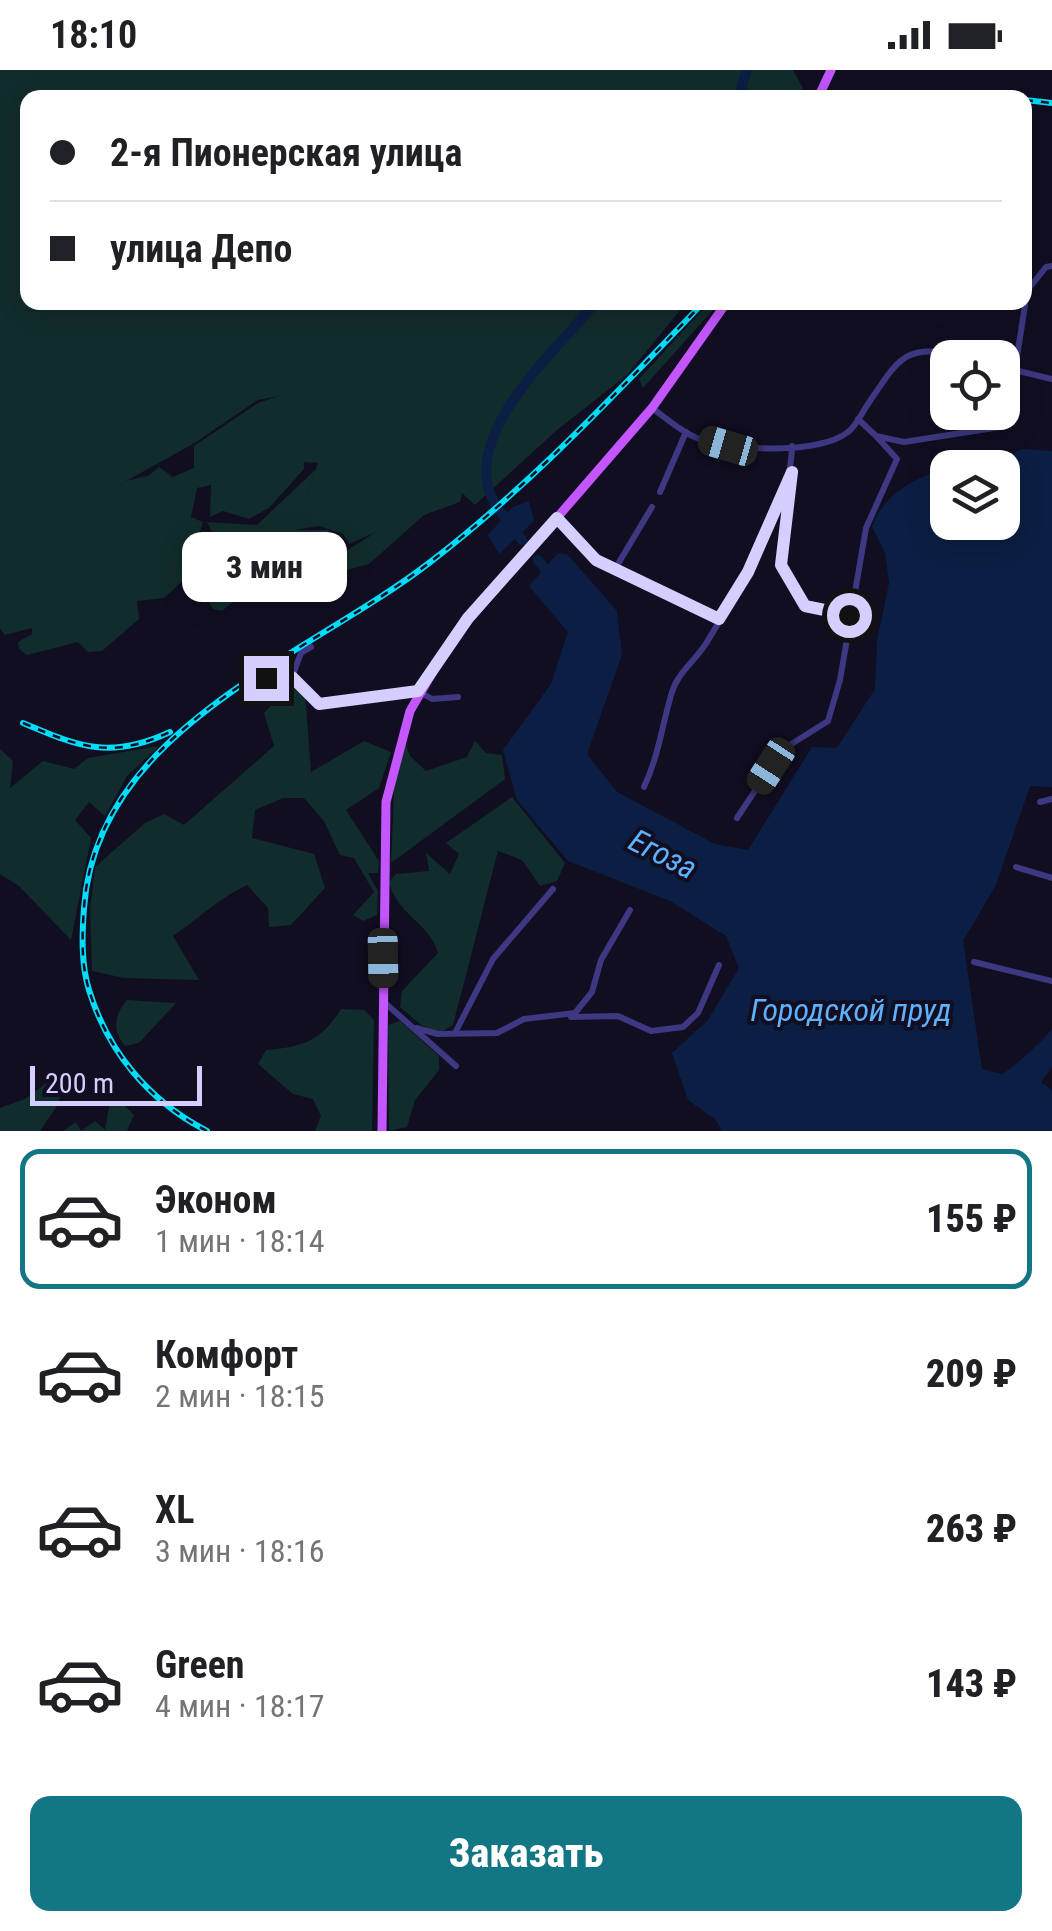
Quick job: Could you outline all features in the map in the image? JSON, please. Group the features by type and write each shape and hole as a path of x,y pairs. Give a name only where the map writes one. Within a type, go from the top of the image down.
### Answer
{"main road":[{"path":"382,1131 386,802 402,732 418,691 468,618 652,408 721,310"}],"street":[{"path":"1032,284 1046,267 1052,266"},
{"path":"1019,340 1023,310"},
{"path":"652,408 686,432 728,446 792,446 831,439 848,432 890,371 909,352 930,348"},
{"path":"1020,371 1052,379"},
{"path":"737,818 782,750 828,721 866,528 897,459 858,419"},
{"path":"876,436 904,442 981,430"},
{"path":"660,492 686,432"},
{"path":"792,446 781,565 805,606 849,615"},
{"path":"644,787 658,759 672,690 748,572 792,472"},
{"path":"616,569 652,506"},
{"path":"557,518 596,560 719,619"},
{"path":"292,677 301,652 311,647"},
{"path":"266,678 292,677 319,704 418,691 432,699 458,698"},
{"path":"1040,802 1052,799"},
{"path":"1016,867 1052,878"},
{"path":"456,1032 493,960 553,889"},
{"path":"565,1016 585,1005 602,960 630,910"},
{"path":"974,962 1052,982"},
{"path":"416,1028 438,1034 497,1033 524,1019 565,1016 618,1016 650,1031 683,1027 698,1013 720,964"},
{"path":"384,1001 456,1066"}],"green space":[{"path":"0,70 793,70 803,90 20,90 20,310 680,310 627,375 557,430 475,505 462,493 460,502 424,515 369,564 328,575 313,563 242,593 207,522 257,525 318,463 304,462 304,469 269,508 249,519 223,511 210,517 211,485 197,488 191,517 203,522 196,545 186,556 197,552 206,531 212,536 213,557 231,574 239,597 222,611 213,609 194,577 187,577 164,598 137,601 139,619 102,651 88,652 78,642 27,655 19,649 18,642 32,634 32,628 5,635 0,629","holes":["279,396 258,403 194,446 194,468 173,477 159,467 148,476 126,481 193,444 258,400","319,526 343,534 349,544 376,532 340,555 328,530 296,530"]},
{"path":"703,310 713,310 643,388 639,379"},
{"path":"293,682 305,693 311,772 364,741 391,752 379,788 346,810 379,861 378,873 368,873 378,891 377,915 363,921 353,915 374,892 354,858 340,855 324,821 304,798 283,798 255,810 252,838 314,854 325,888 291,925 269,927 268,908 247,885 173,936 199,980 124,978 92,971 90,909 95,867 145,823 164,814 184,825 274,746 264,713"},
{"path":"475,741 486,753 502,755 505,779 391,863 395,770 405,742 410,756 426,771 467,757"},
{"path":"159,746 127,776 105,816 89,802 75,820 91,838 71,940 19,886 0,874 0,749 13,761 10,788 43,761 74,769 88,758"},
{"path":"512,797 565,863 557,881 540,886 522,860 498,851 453,1025 440,1033 421,1025 400,1007 402,991 438,953 428,934 399,903 389,882 396,874 429,871 426,853 450,874 459,854 446,843"},
{"path":"127,1000 176,1003 139,1043 125,1046 116,1023"},
{"path":"341,1009 364,1010 374,1020 372,1131 315,1131 321,1116 313,1099 293,1094 258,1064 266,1050 291,1047 318,1035"},
{"path":"400,1021 439,1056 439,1070 415,1100 407,1127 389,1131 388,1025"},
{"path":"48,1082 60,1093 59,1103 40,1131 0,1131 0,1108 25,1099"},
{"path":"110,1101 124,1105 134,1115 127,1131 81,1131 95,1121 105,1130"},
{"path":"76,1122 81,1131 63,1131"}],"water":[{"name":"Городской пруд","path":"1020,450 1052,451 1052,787 1030,786 996,885 963,941 982,1069 1002,1074 1052,1029 1052,1067 1041,1082 1052,1090 1052,1131 722,1131 716,1120 688,1100 672,1053 708,1020 739,968 726,936 670,901 568,861 517,800 503,750 551,684 568,632 529,586 558,553 567,554 617,611 622,655 587,754 617,792 715,844 748,850 812,747 837,748 875,689 877,641 889,583 885,552 872,527 883,507 907,485 930,474 930,540 1020,540"},
{"path":"529,501 534,521 499,554 488,535 513,507"}],"waterway":[{"name":"Егоза","path":"741,90 747,70"},
{"name":"Егоза","path":"495,504 487,478 489,451 499,424 536,370 589,310"},
{"name":"Егоза","path":"499,510 522,540"},
{"name":"Егоза","path":"538,560 553,578"}],"railway":[{"path":"1032,101 1052,103"},
{"path":"207,1131 167,1105 133,1072 107,1034 86,980 84,908 97,846 126,792 166,745 215,704 429,563 502,503 696,310"},
{"path":"23,723 95,747 130,746 170,732"}],"route":[{"path":"266,678 275,674 292,677 319,704 418,691 468,618 557,518 596,560 719,619 748,572 792,472 781,565 805,606 849,615"}]}
